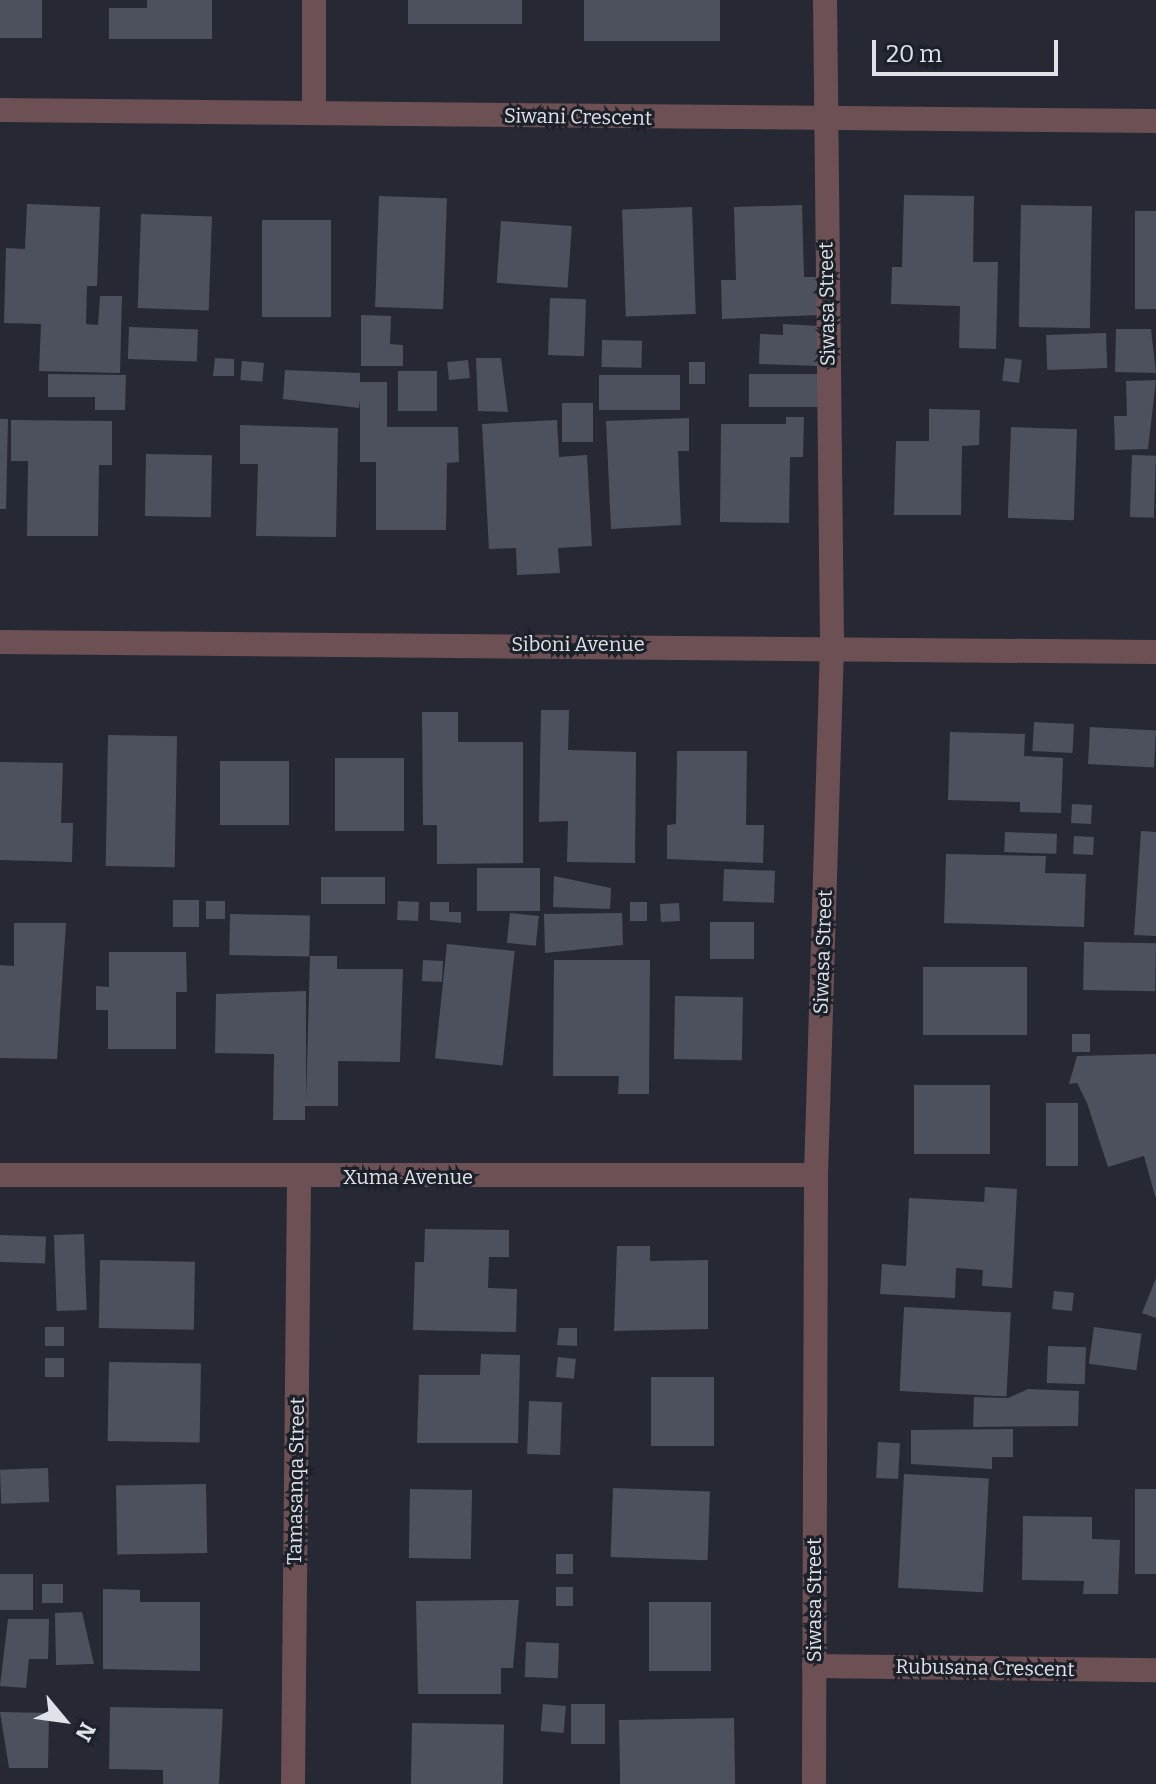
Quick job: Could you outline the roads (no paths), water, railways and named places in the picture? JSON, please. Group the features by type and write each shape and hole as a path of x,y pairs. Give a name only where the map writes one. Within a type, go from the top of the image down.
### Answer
{"street":[{"path":"314,0 314,113"},
{"name":"Siwasa Street","path":"814,1784 816,1175 832,644 825,0"},
{"name":"Siwani Crescent","path":"0,110 1156,121"},
{"name":"Siboni Avenue","path":"0,642 832,644 1156,652"},
{"name":"Xuma Avenue","path":"0,1175 299,1178 816,1175"},
{"name":"Tamasanqa Street","path":"293,1784 299,1178"},
{"name":"Rubusana Crescent","path":"814,1666 1156,1670"}]}
